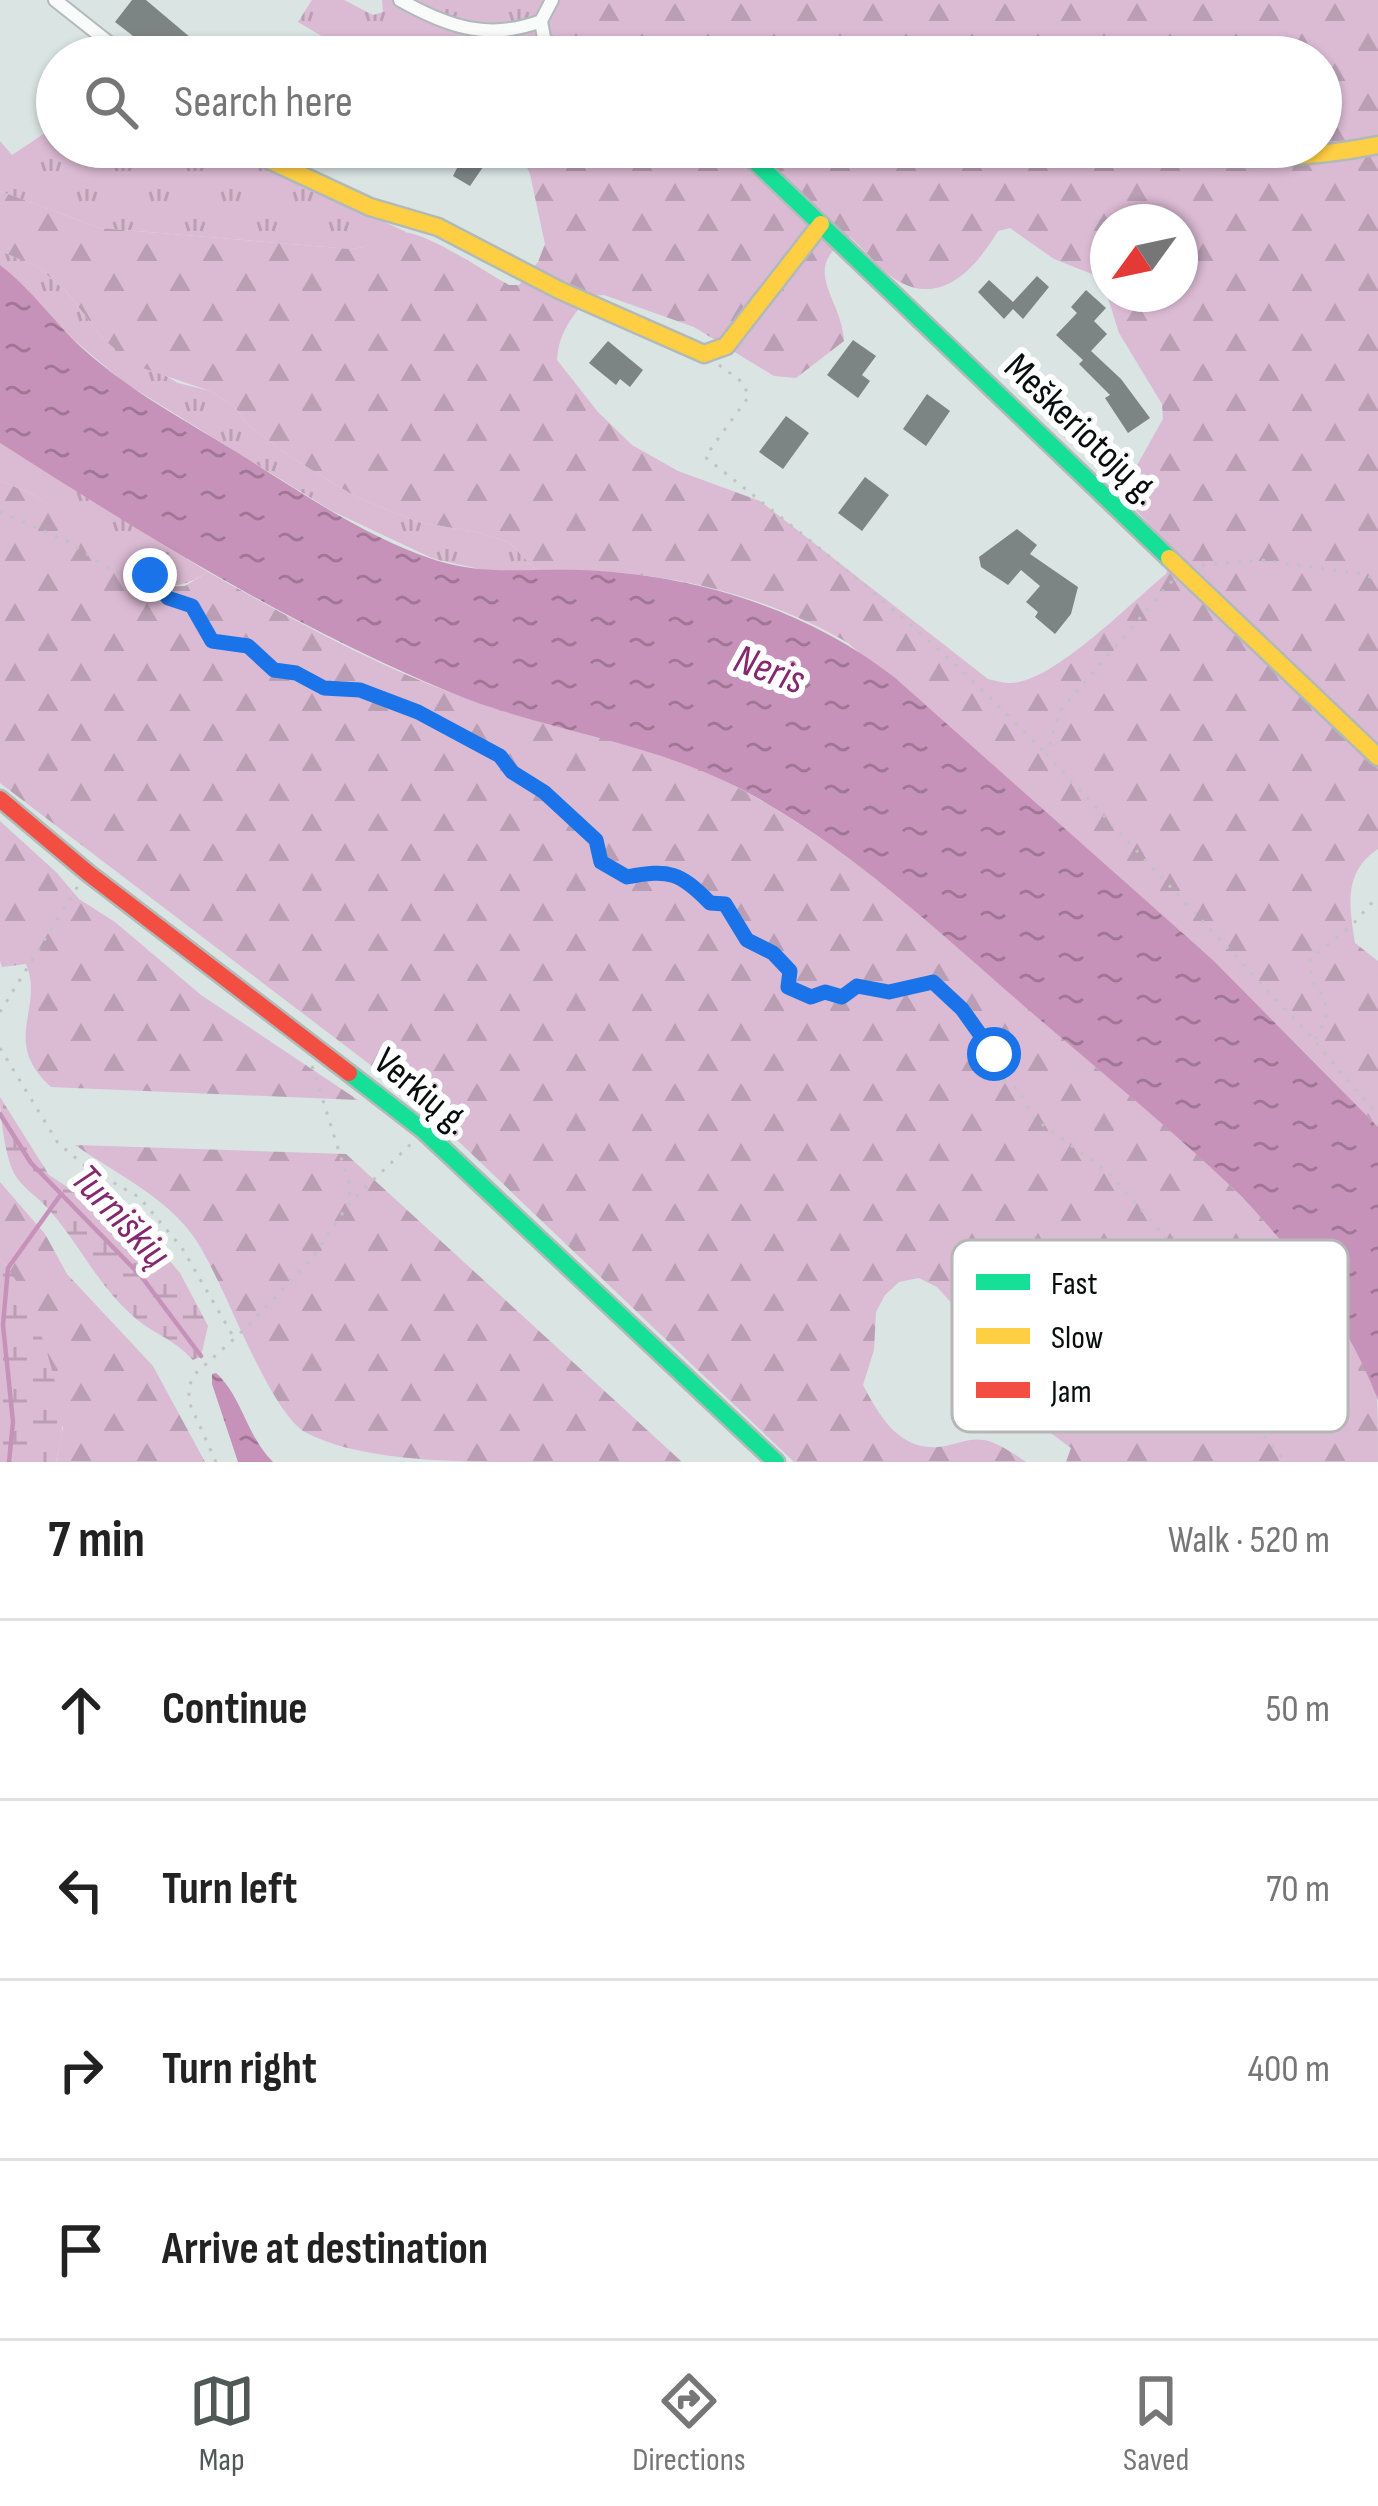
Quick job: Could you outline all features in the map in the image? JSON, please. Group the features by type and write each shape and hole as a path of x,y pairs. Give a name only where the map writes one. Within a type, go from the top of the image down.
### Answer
{"street":[{"path":"55,0 100,36"},
{"path":"400,0 456,27 510,33 541,21"},
{"path":"544,36 541,21 552,0"},
{"path":"1342,152 1378,145"},
{"path":"286,168 370,207 438,227 560,290 704,354 726,346 821,224"},
{"name":"Meškeriotojų g.","path":"762,168 1378,757"},
{"name":"Verkių g.","path":"0,800 424,1131 776,1462"}],"path":[{"path":"704,354 742,382 749,396 705,457 831,556 982,686 1314,1040 1378,1116"},
{"path":"0,512 67,541 116,573 150,575 168,598 192,606 212,641 248,646 274,670 296,673 324,688 360,690 418,712 500,756 512,772 544,792 596,840 601,862 627,877 661,871 689,881 710,903 725,904 747,940 773,953 790,971 788,987 811,997 825,992 842,997 857,986 889,992 933,982 962,1009 994,1054 984,1076 998,1077 1020,1091 1032,1117 1109,1173 1167,1240"},
{"path":"1047,755 1059,712 1180,566 1261,560 1378,580"},
{"path":"0,1012 88,873"},
{"path":"1314,1040 1328,1019 1326,997 1311,980 1310,959 1352,925 1378,896"},
{"path":"318,1047 311,1064 350,1183 350,1202"},
{"path":"0,1048 58,1143 89,1169 139,1197 182,1248 234,1338"},
{"path":"216,1462 189,1402 195,1374 313,1257 350,1202 424,1131"},
{"path":"1263,1432 1286,1462"}],"green space":[{"path":"312,0 344,0 373,15 383,12 382,0 556,0 568,36 322,36 298,22"},
{"path":"556,0 1378,0 1378,849 1359,868 1350,904 1355,943 1378,961 1378,1127 1214,961 848,643 776,609 698,585 617,573 538,572 509,542 418,522 356,497 289,456 249,426 234,406 210,391 137,366 104,340 67,292 38,267 0,251 0,191 100,228 350,249 404,232 443,246 509,285 519,285 538,262 545,244 527,168 1342,168 1342,36 567,36","holes":["1090,204 1198,204 1198,312 1112,312 1119,333 1162,404 1163,419 1124,497 1175,553 1166,574 1098,633 1060,662 1021,682 988,679 760,501 678,471 632,445 598,412 557,360 572,317 591,296 604,295 694,327 774,376 796,378 844,341 825,272 835,249 850,237 893,278 916,288 931,289 958,278 998,231 1010,228 1054,259 1090,273"]},
{"path":"36,139 36,168 271,168 406,232 350,249 100,228 0,191 0,141 12,155"},
{"path":"0,251 38,267 67,292 104,340 178,383 210,391 234,406 249,426 289,456 356,497 418,522 509,542 538,572 493,572 434,559 332,511 122,381 0,265"},
{"path":"0,443 208,572 176,585 143,576 33,494 0,481"},
{"path":"0,481 33,494 161,587 185,586 208,572 395,670 460,696 688,764 765,803 852,861 933,926 1206,1162 1281,1240 952,1240 952,1304 937,1287 919,1278 899,1282 876,1312 874,1350 863,1385 883,1419 912,1443 938,1447 984,1440 1026,1462 794,1462 410,1095 0,783"},
{"path":"0,821 79,899 115,922 201,995 358,1100 51,1087 28,1055 31,995 26,964 2,967 0,961"},
{"path":"0,1097 49,1175 155,1244 180,1273 208,1326 201,1356 193,1360 133,1316 51,1212 20,1182 8,1155"},
{"path":"75,1145 346,1154 682,1462 410,1458 352,1449 303,1431 274,1395 196,1240 156,1199"},
{"path":"0,1182 45,1234 67,1274 153,1366 205,1462 56,1462 63,1428 8,1268 0,1259"},
{"path":"0,1259 23,1293 49,1360 62,1425 56,1462 0,1462"},
{"path":"1348,1334 1377,1399 1378,1462 1066,1462 1071,1448 1049,1432 1348,1432"}],"water":[{"name":"Neris","path":"0,265 78,344 124,382 307,497 382,538 435,560 471,568 622,573 706,587 785,614 860,653 894,677 1214,961 1378,1127 1378,1400 1348,1338 1348,1240 1280,1240 1242,1197 1162,1124 926,921 825,841 715,777 640,749 490,707 334,639 165,546 0,443"},
{"path":"216,1373 273,1462 238,1462 212,1384"}],"building":[{"path":"132,0 146,0 189,36 133,36 115,22"},
{"path":"457,168 482,168 470,186 453,176"},
{"path":"1037,276 1049,287 1023,319 1013,309 1004,319 978,292 989,280 1013,302"},
{"path":"1086,290 1090,312 1102,312 1094,321 1107,334 1091,351 1121,379 1150,418 1128,433 1105,398 1110,395 1056,335 1077,313 1071,307"},
{"path":"853,340 876,356 862,375 870,381 858,398 827,375"},
{"path":"608,341 643,370 630,387 620,379 616,385 589,363"},
{"path":"927,394 950,411 926,446 903,429"},
{"path":"786,416 809,433 783,469 759,452"},
{"path":"865,477 889,495 862,531 838,513"},
{"path":"1017,529 1037,545 1030,554 1078,587 1071,614 1055,634 1026,602 1040,586 1021,570 1008,585 981,567 979,557"}],"waterway":[{"name":"Turniškių","path":"0,1114 31,1163 141,1276 201,1356"},
{"path":"9,1462 13,1422 3,1325 8,1268 59,1197"}],"traffic: fast":[{"path":"762,168 1169,558"},
{"path":"349,1073 424,1131 776,1462"}],"traffic: slow":[{"path":"1342,151 1378,145"},
{"path":"286,168 370,207 438,227 559,290 704,354 726,346 821,224"},
{"path":"1169,558 1378,757"}],"traffic: jam":[{"path":"0,799 88,873 349,1073"}],"route":[{"path":"150,575 168,598 192,606 212,641 248,646 274,670 296,673 324,688 360,690 418,712 500,756 512,772 544,792 596,840 601,862 627,877 661,871 689,881 710,903 725,904 747,940 773,953 790,971 788,987 811,997 825,992 842,997 857,986 889,992 933,982 962,1009 994,1054"}]}
